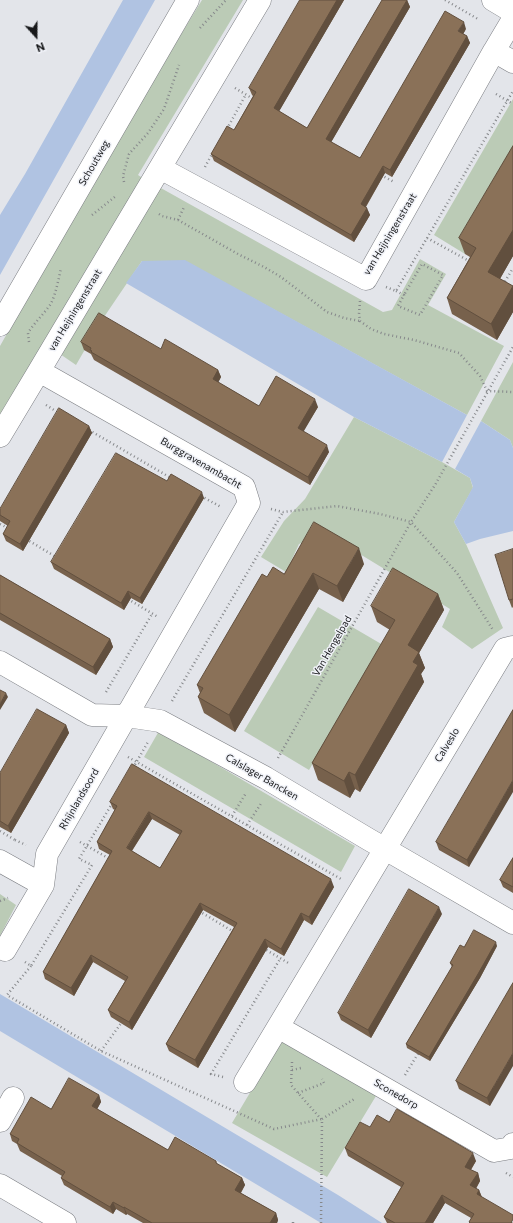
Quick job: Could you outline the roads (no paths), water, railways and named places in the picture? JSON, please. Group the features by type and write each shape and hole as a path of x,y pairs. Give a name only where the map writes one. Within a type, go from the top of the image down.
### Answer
{"street":[{"name":"Schoutweg","path":"0,325 188,0"},
{"name":"van Heijningenstraat","path":"39,371 133,196 160,168 260,0"},
{"path":"493,0 513,12"},
{"name":"van Heijningenstraat","path":"160,168 366,279 504,34"},
{"path":"504,34 513,62"},
{"path":"0,436 39,371"},
{"name":"Burggravenambacht","path":"39,371 244,487 249,503 127,716"},
{"name":"Calveslo","path":"385,849 509,648"},
{"name":"Calslager Bancken","path":"0,662 92,715 127,716 160,721 265,779 513,923"},
{"name":"Rhijnlandsoord","path":"5,950 43,885 47,854 127,716"},
{"path":"245,1082 286,1031 309,975 385,849"},
{"path":"0,861 43,885"},
{"name":"Sconedorp","path":"286,1031 494,1152 510,1148 513,1144"},
{"path":"0,1120 13,1098"},
{"path":"0,1185 64,1223"}],"water":[{"path":"123,0 155,0 0,275 0,215 25,174"},
{"path":"185,260 467,415 442,462 354,417 126,283 142,261"},
{"path":"481,421 510,440 513,448 513,531 466,544 454,522 473,487 470,478 455,469"},
{"path":"0,994 338,1195 382,1223 321,1223 0,1031"}]}
